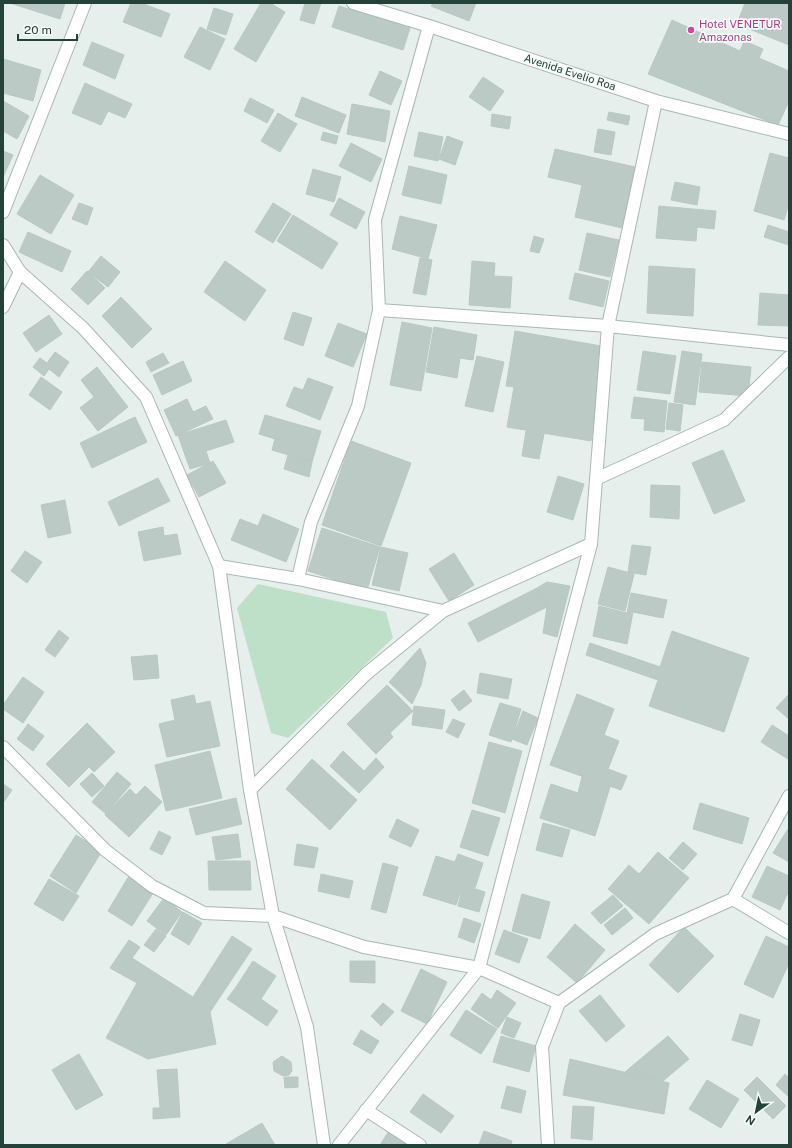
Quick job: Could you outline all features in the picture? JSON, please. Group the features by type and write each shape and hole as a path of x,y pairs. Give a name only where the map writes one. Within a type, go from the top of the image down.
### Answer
{"street":[{"path":"3,212 84,3"},
{"name":"Avenida Evelio Roa","path":"354,3 429,26 656,101 789,134"},
{"path":"298,579 311,522 358,406 379,310 375,220 429,26"},
{"path":"339,1145 479,968 591,544 608,326 656,101"},
{"path":"3,245 20,272 84,328 146,397 219,566 250,790 273,916 307,1027 324,1145"},
{"path":"3,308 20,272"},
{"path":"379,310 608,326 789,345"},
{"path":"596,479 724,420 789,357"},
{"path":"250,790 366,674 443,611 591,544"},
{"path":"219,566 298,579 443,611"},
{"path":"3,747 105,850 152,886 204,913 273,916 364,947 479,968 559,1003"},
{"path":"548,1145 542,1047 559,1003 655,934 733,899 789,796"},
{"path":"733,899 789,934"},
{"path":"366,1110 420,1145"}],"green space":[{"path":"258,584 386,612 393,638 288,738 271,733 237,608"}],"building":[{"path":"10,3 65,3 60,19"},
{"path":"131,3 141,3 170,14 161,37 123,22"},
{"path":"261,3 270,3 285,12 256,62 234,49"},
{"path":"305,3 321,3 314,24 300,20"},
{"path":"433,3 476,3 469,21 431,6"},
{"path":"745,3 789,3 789,45 737,24"},
{"path":"339,6 410,28 403,50 332,27"},
{"path":"214,8 233,14 226,35 207,29"},
{"path":"672,20 740,51 744,41 763,49 759,58 789,71 789,101 778,125 648,74"},
{"path":"200,27 225,39 210,70 184,57"},
{"path":"92,42 124,55 115,79 83,65"},
{"path":"3,59 41,70 33,101 3,93"},
{"path":"380,71 402,81 391,105 369,95"},
{"path":"483,77 504,91 490,111 469,97"},
{"path":"85,83 132,104 125,118 108,111 101,125 72,113"},
{"path":"302,97 346,115 339,133 295,116"},
{"path":"250,98 274,110 267,123 244,111"},
{"path":"3,101 29,116 17,139 3,131"},
{"path":"352,104 390,111 385,142 347,134"},
{"path":"609,112 630,116 628,125 607,120"},
{"path":"278,113 297,124 280,152 261,141"},
{"path":"492,114 511,117 509,129 491,126"},
{"path":"598,129 615,132 611,155 594,152"},
{"path":"323,132 338,136 336,144 321,140"},
{"path":"419,132 443,137 438,161 414,156"},
{"path":"447,136 463,142 455,165 439,159"},
{"path":"351,143 382,159 371,182 339,166"},
{"path":"555,149 635,167 622,228 575,217 582,185 548,177"},
{"path":"3,151 13,155 3,177"},
{"path":"770,153 789,158 789,203 784,220 754,211"},
{"path":"409,166 447,175 441,204 402,195"},
{"path":"313,169 341,177 334,202 306,194"},
{"path":"40,175 74,195 51,234 17,214"},
{"path":"675,182 700,187 697,205 671,200"},
{"path":"339,198 365,212 356,229 330,215"},
{"path":"79,203 93,208 87,225 72,219"},
{"path":"273,203 291,214 273,243 255,232"},
{"path":"659,206 716,211 714,229 697,227 696,241 656,238"},
{"path":"293,215 338,243 322,269 277,241"},
{"path":"400,216 437,225 428,259 392,249"},
{"path":"768,225 789,232 789,245 764,237"},
{"path":"28,232 71,251 62,272 19,252"},
{"path":"587,233 619,240 610,277 579,270"},
{"path":"534,236 544,239 539,253 530,251"},
{"path":"101,256 120,272 108,287 88,272"},
{"path":"420,258 432,260 426,295 413,293"},
{"path":"225,261 266,290 245,321 204,292"},
{"path":"472,261 495,263 494,276 512,277 510,308 469,305"},
{"path":"649,266 695,269 693,316 647,313"},
{"path":"87,271 105,288 88,305 71,289"},
{"path":"575,273 609,281 603,307 569,299"},
{"path":"760,293 789,295 789,326 758,325"},
{"path":"121,297 152,329 132,348 102,316"},
{"path":"293,312 312,318 303,346 284,339"},
{"path":"49,315 62,334 36,352 23,333"},
{"path":"402,322 432,328 421,391 390,385"},
{"path":"338,323 367,334 353,367 325,356"},
{"path":"434,327 477,335 473,360 460,358 457,378 426,372"},
{"path":"515,331 607,347 591,441 507,427 514,387 506,386"},
{"path":"643,351 676,356 670,394 637,390"},
{"path":"682,351 702,354 695,405 674,402"},
{"path":"55,352 69,362 59,377 49,369 44,376 33,367 40,358 47,363"},
{"path":"163,353 169,363 151,372 146,362"},
{"path":"477,356 504,362 493,412 465,406"},
{"path":"183,361 192,381 162,395 153,375"},
{"path":"702,362 751,367 748,396 699,392"},
{"path":"97,367 128,407 98,431 80,408 94,397 81,380"},
{"path":"41,377 62,392 50,410 29,395"},
{"path":"308,378 333,387 320,420 286,406 294,387 303,390"},
{"path":"634,397 667,401 664,432 644,430 645,419 631,418"},
{"path":"187,399 193,412 206,406 213,419 176,436 164,410"},
{"path":"669,403 683,405 680,431 666,429"},
{"path":"265,415 321,431 312,462 272,450 275,439 259,434"},
{"path":"135,417 147,442 92,468 80,443"},
{"path":"226,420 234,442 206,451 210,463 190,469 178,435"},
{"path":"526,431 544,434 539,459 522,456"},
{"path":"351,441 411,463 381,546 322,525"},
{"path":"723,450 745,501 714,514 692,463"},
{"path":"288,455 312,462 309,477 284,469"},
{"path":"213,461 226,483 199,497 187,475"},
{"path":"558,476 584,484 573,520 547,512"},
{"path":"158,478 170,501 119,526 108,502"},
{"path":"651,485 680,486 679,519 650,517"},
{"path":"65,500 71,533 48,538 41,505"},
{"path":"263,514 299,529 286,562 231,540 240,519 258,526"},
{"path":"163,527 164,536 177,534 181,554 144,561 138,532"},
{"path":"322,528 380,547 367,590 308,571"},
{"path":"632,545 651,547 646,575 628,572"},
{"path":"381,547 408,553 399,591 372,585"},
{"path":"25,551 42,562 27,583 11,571"},
{"path":"454,553 474,585 449,601 429,569"},
{"path":"608,567 634,574 625,611 598,604"},
{"path":"547,582 570,586 557,637 543,633 547,607 537,588"},
{"path":"537,588 547,607 478,642 468,623"},
{"path":"631,593 667,600 663,618 633,612 627,644 593,636 599,606 627,613"},
{"path":"59,630 69,638 55,657 45,650"},
{"path":"672,631 749,658 724,732 649,706 658,680 586,655 590,643 660,667"},
{"path":"420,648 426,663 421,685 412,704 389,682"},
{"path":"157,655 159,678 134,680 131,657"},
{"path":"480,673 512,679 508,699 477,693"},
{"path":"23,677 44,692 23,723 3,709 3,705"},
{"path":"387,685 413,711 390,733 393,737 376,754 347,724"},
{"path":"464,690 472,701 459,711 451,700"},
{"path":"577,694 614,709 604,735 619,741 608,769 627,776 621,790 550,765"},
{"path":"789,694 789,719 776,708"},
{"path":"194,695 196,704 210,701 220,746 167,757 159,724 175,720 171,700"},
{"path":"500,703 521,709 511,742 489,735"},
{"path":"414,706 445,710 442,729 412,725"},
{"path":"523,711 538,718 527,745 512,739"},
{"path":"453,719 465,724 458,738 446,732"},
{"path":"87,723 115,752 94,772 89,767 69,787 46,764"},
{"path":"28,724 44,736 33,751 17,739"},
{"path":"772,725 789,736 788,759 761,742"},
{"path":"489,742 522,751 505,813 472,803"},
{"path":"210,751 222,798 166,811 155,765"},
{"path":"343,751 364,771 376,758 384,767 359,793 330,766"},
{"path":"312,759 357,800 330,830 286,789"},
{"path":"117,772 131,784 106,814 92,802"},
{"path":"92,773 104,786 92,797 80,784"},
{"path":"582,777 610,787 595,836 540,818 551,784 578,793"},
{"path":"3,784 12,790 3,803"},
{"path":"145,786 162,802 129,837 105,815 130,789 136,795"},
{"path":"236,798 242,824 196,835 189,809"},
{"path":"700,803 749,818 742,844 693,829"},
{"path":"472,810 500,818 488,856 460,847"},
{"path":"397,819 419,830 411,847 389,837"},
{"path":"543,823 570,830 562,857 536,850"},
{"path":"788,829 789,830 789,862 773,853"},
{"path":"159,831 171,837 162,855 150,849"},
{"path":"238,834 241,857 216,860 212,837"},
{"path":"76,835 102,851 76,893 50,876"},
{"path":"683,842 697,854 683,870 669,858"},
{"path":"297,844 318,848 314,868 294,865"},
{"path":"658,852 689,878 649,924 608,889 629,865 639,874"},
{"path":"458,854 483,863 475,888 463,884 456,905 423,895 436,856 455,862"},
{"path":"208,861 250,861 251,890 209,890"},
{"path":"383,863 398,867 386,913 371,909"},
{"path":"767,866 789,876 789,890 780,910 752,897"},
{"path":"130,874 155,890 132,926 108,911"},
{"path":"321,874 353,881 349,898 318,891"},
{"path":"49,879 79,896 63,921 34,904"},
{"path":"463,885 485,892 479,912 458,906"},
{"path":"522,894 550,902 540,939 512,931"},
{"path":"613,895 623,906 601,924 591,913"},
{"path":"164,898 182,912 166,935 147,921"},
{"path":"625,908 633,918 612,935 604,925"},
{"path":"183,912 202,923 189,945 171,934"},
{"path":"464,918 481,924 474,943 458,937"},
{"path":"575,924 605,950 577,983 547,957"},
{"path":"684,927 714,956 678,993 649,965"},
{"path":"156,929 166,936 154,952 144,945"},
{"path":"504,930 528,939 519,963 495,954"},
{"path":"232,936 252,949 210,1012 216,1044 148,1059 106,1038 137,983 110,968 129,940 140,947 132,958 193,997"},
{"path":"766,936 789,947 789,963 773,998 744,984"},
{"path":"253,961 276,976 259,1002 236,987"},
{"path":"350,961 375,961 375,983 350,982"},
{"path":"421,969 447,982 427,1024 401,1011"},
{"path":"236,987 259,1002 261,999 278,1011 267,1026 227,999"},
{"path":"497,990 516,1003 498,1028 471,1009 482,993 491,1000"},
{"path":"600,995 625,1026 606,1042 579,1011"},
{"path":"383,1003 394,1012 381,1026 371,1016"},
{"path":"466,1010 497,1029 481,1054 450,1035"},
{"path":"740,1014 760,1020 752,1046 732,1040"},
{"path":"507,1017 521,1023 514,1038 501,1033"},
{"path":"361,1030 379,1041 371,1054 353,1044"},
{"path":"501,1036 536,1046 529,1072 493,1062"},
{"path":"668,1036 689,1059 663,1081 625,1072"},
{"path":"79,1054 103,1095 76,1110 52,1070"},
{"path":"282,1056 291,1062 292,1071 289,1075 283,1076 274,1071 273,1062"},
{"path":"570,1059 669,1083 664,1114 563,1095"},
{"path":"177,1069 180,1117 153,1119 153,1108 160,1108 157,1070"},
{"path":"785,1074 789,1078 789,1097 776,1085"},
{"path":"284,1077 298,1077 298,1087 285,1088"},
{"path":"757,1077 786,1106 773,1119 744,1090"},
{"path":"707,1080 739,1099 721,1128 689,1109"},
{"path":"507,1086 526,1091 521,1113 501,1108"},
{"path":"423,1094 454,1116 441,1133 410,1112"},
{"path":"573,1106 594,1107 592,1140 571,1138"},
{"path":"262,1123 275,1145 226,1144"},
{"path":"389,1131 408,1145 380,1145"},
{"path":"484,1131 512,1141 511,1145 479,1145"}],"place":[{"name":"Hotel VENETUR Amazonas","path":"691,30"}]}
